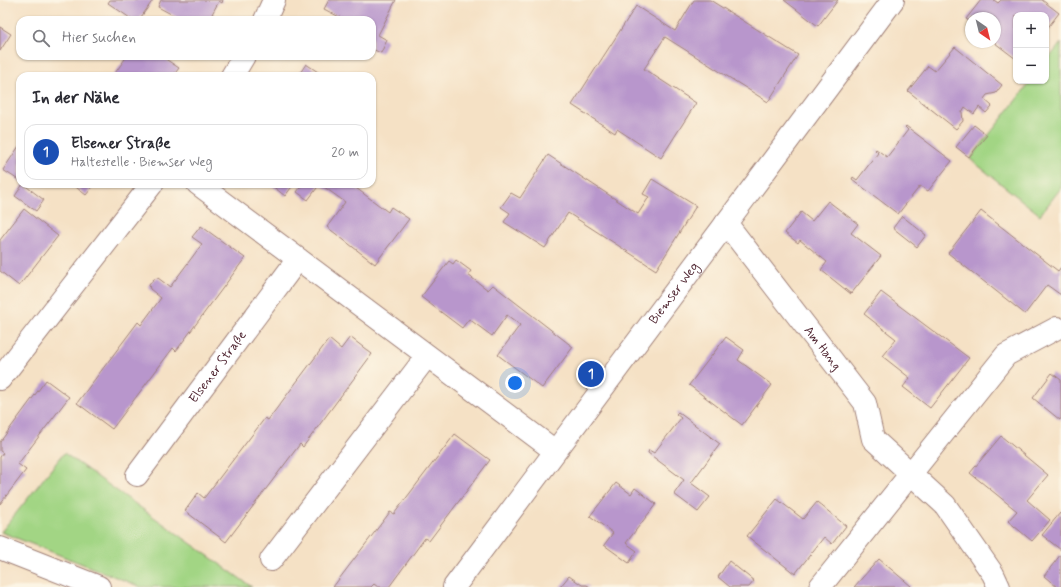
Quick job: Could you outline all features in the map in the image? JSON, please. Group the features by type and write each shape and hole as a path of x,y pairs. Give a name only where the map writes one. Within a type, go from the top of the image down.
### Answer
{"street":[{"path":"267,16 274,0"},
{"name":"Biemser Weg","path":"454,587 893,0"},
{"path":"234,72 242,60"},
{"path":"0,379 149,188"},
{"path":"203,188 555,451"},
{"name":"Am Hang","path":"726,223 865,403 873,439 912,473 945,505 993,574 999,587"},
{"name":"Elsener Straße","path":"137,475 298,259"},
{"path":"820,587 1006,355 1056,328"},
{"path":"271,560 427,356"},
{"path":"0,548 99,587"}],"green space":[{"path":"1061,43 1061,188 1040,215 970,159 1029,84 1049,84 1049,58"},
{"path":"64,453 252,587 141,587 1,532"}],"building":[{"path":"110,0 153,0 142,16 127,16 108,3"},
{"path":"161,0 223,0 222,3 219,1 212,14 214,16 175,16 158,7"},
{"path":"329,0 396,0 378,35 387,40 381,53 376,51 376,16 337,16 324,9"},
{"path":"694,0 710,0 798,55 768,102 665,37 644,69 696,103 661,158 617,129 615,133 572,105 636,6 675,31"},
{"path":"784,0 838,0 818,26"},
{"path":"981,0 994,0 998,3 1001,0 1042,0 1059,13 1049,26 1049,12 1013,12 1013,57 1001,48 1001,12 972,12"},
{"path":"0,27 11,34 0,51"},
{"path":"955,47 1002,85 996,93 987,95 984,99 992,106 986,113 979,107 974,114 965,107 962,112 963,121 956,129 908,91 928,66 935,71"},
{"path":"124,60 167,60 179,68 176,72 116,72"},
{"path":"306,64 318,72 301,72"},
{"path":"974,125 987,135 969,157 956,147"},
{"path":"906,126 952,161 928,191 920,186 898,214 852,179 853,177 857,180 878,153 875,150 876,149 887,157 908,130 905,127"},
{"path":"16,150 16,178 3,170"},
{"path":"548,155 638,214 649,197 643,194 652,179 696,206 656,270 568,213 545,248 504,222 510,213 501,207 511,193 520,198"},
{"path":"20,188 28,188 44,200 36,211 15,196"},
{"path":"77,188 92,188 86,195"},
{"path":"275,188 291,188 285,196"},
{"path":"300,188 317,188 308,200 297,192"},
{"path":"326,188 356,188 388,212 391,207 409,219 375,264 327,227 345,202"},
{"path":"828,201 858,224 851,233 881,256 851,294 821,270 827,262 800,240 798,243 785,233 801,212 812,221"},
{"path":"24,209 58,236 19,286 0,271 0,240"},
{"path":"981,211 1058,271 1061,267 1061,295 1047,285 1025,314 948,253"},
{"path":"902,216 926,235 917,247 893,228"},
{"path":"201,226 245,258 176,351 173,348 112,429 77,403 138,322 141,325 161,298 150,289 149,285 154,279 158,278 170,287 202,244 192,237"},
{"path":"456,260 471,271 468,275 488,290 493,285 573,347 542,388 498,355 520,325 507,315 492,336 469,319 462,328 421,297 449,261 453,264"},
{"path":"881,292 969,358 930,408 903,387 910,378 882,356 896,339 864,314"},
{"path":"350,337 372,354 303,447 300,444 226,542 185,511 198,493 204,498 265,418 268,420 329,339 341,349"},
{"path":"726,337 744,350 738,360 772,385 742,425 689,385"},
{"path":"1052,373 1061,380 1060,420 1033,398"},
{"path":"46,380 69,397 18,464 26,470 0,504 0,457 3,453 0,451 0,442"},
{"path":"678,412 720,444 691,483 710,497 698,512 674,494 684,480 648,453 649,450 654,453 681,418 676,414"},
{"path":"455,434 490,460 429,541 425,538 389,587 378,587 374,584 371,587 333,587 390,512 394,514"},
{"path":"1001,436 1048,475 1027,500 1050,520 1032,541 1008,521 1017,511 970,473"},
{"path":"616,483 631,494 635,488 656,504 626,543 637,551 629,563 604,545 613,533 590,516"},
{"path":"777,499 803,519 817,502 846,526 832,544 824,537 795,574 747,536"},
{"path":"1060,513 1061,514 1061,550 1042,535"},
{"path":"1061,554 1061,587 1057,587 1044,576"},
{"path":"879,559 911,586 911,587 854,587"},
{"path":"729,561 754,581 749,587 730,587 718,577"},
{"path":"569,576 582,585 587,585 590,587 560,587"}],"place":[{"name":"Elsener Straße","path":"591,374"}]}
